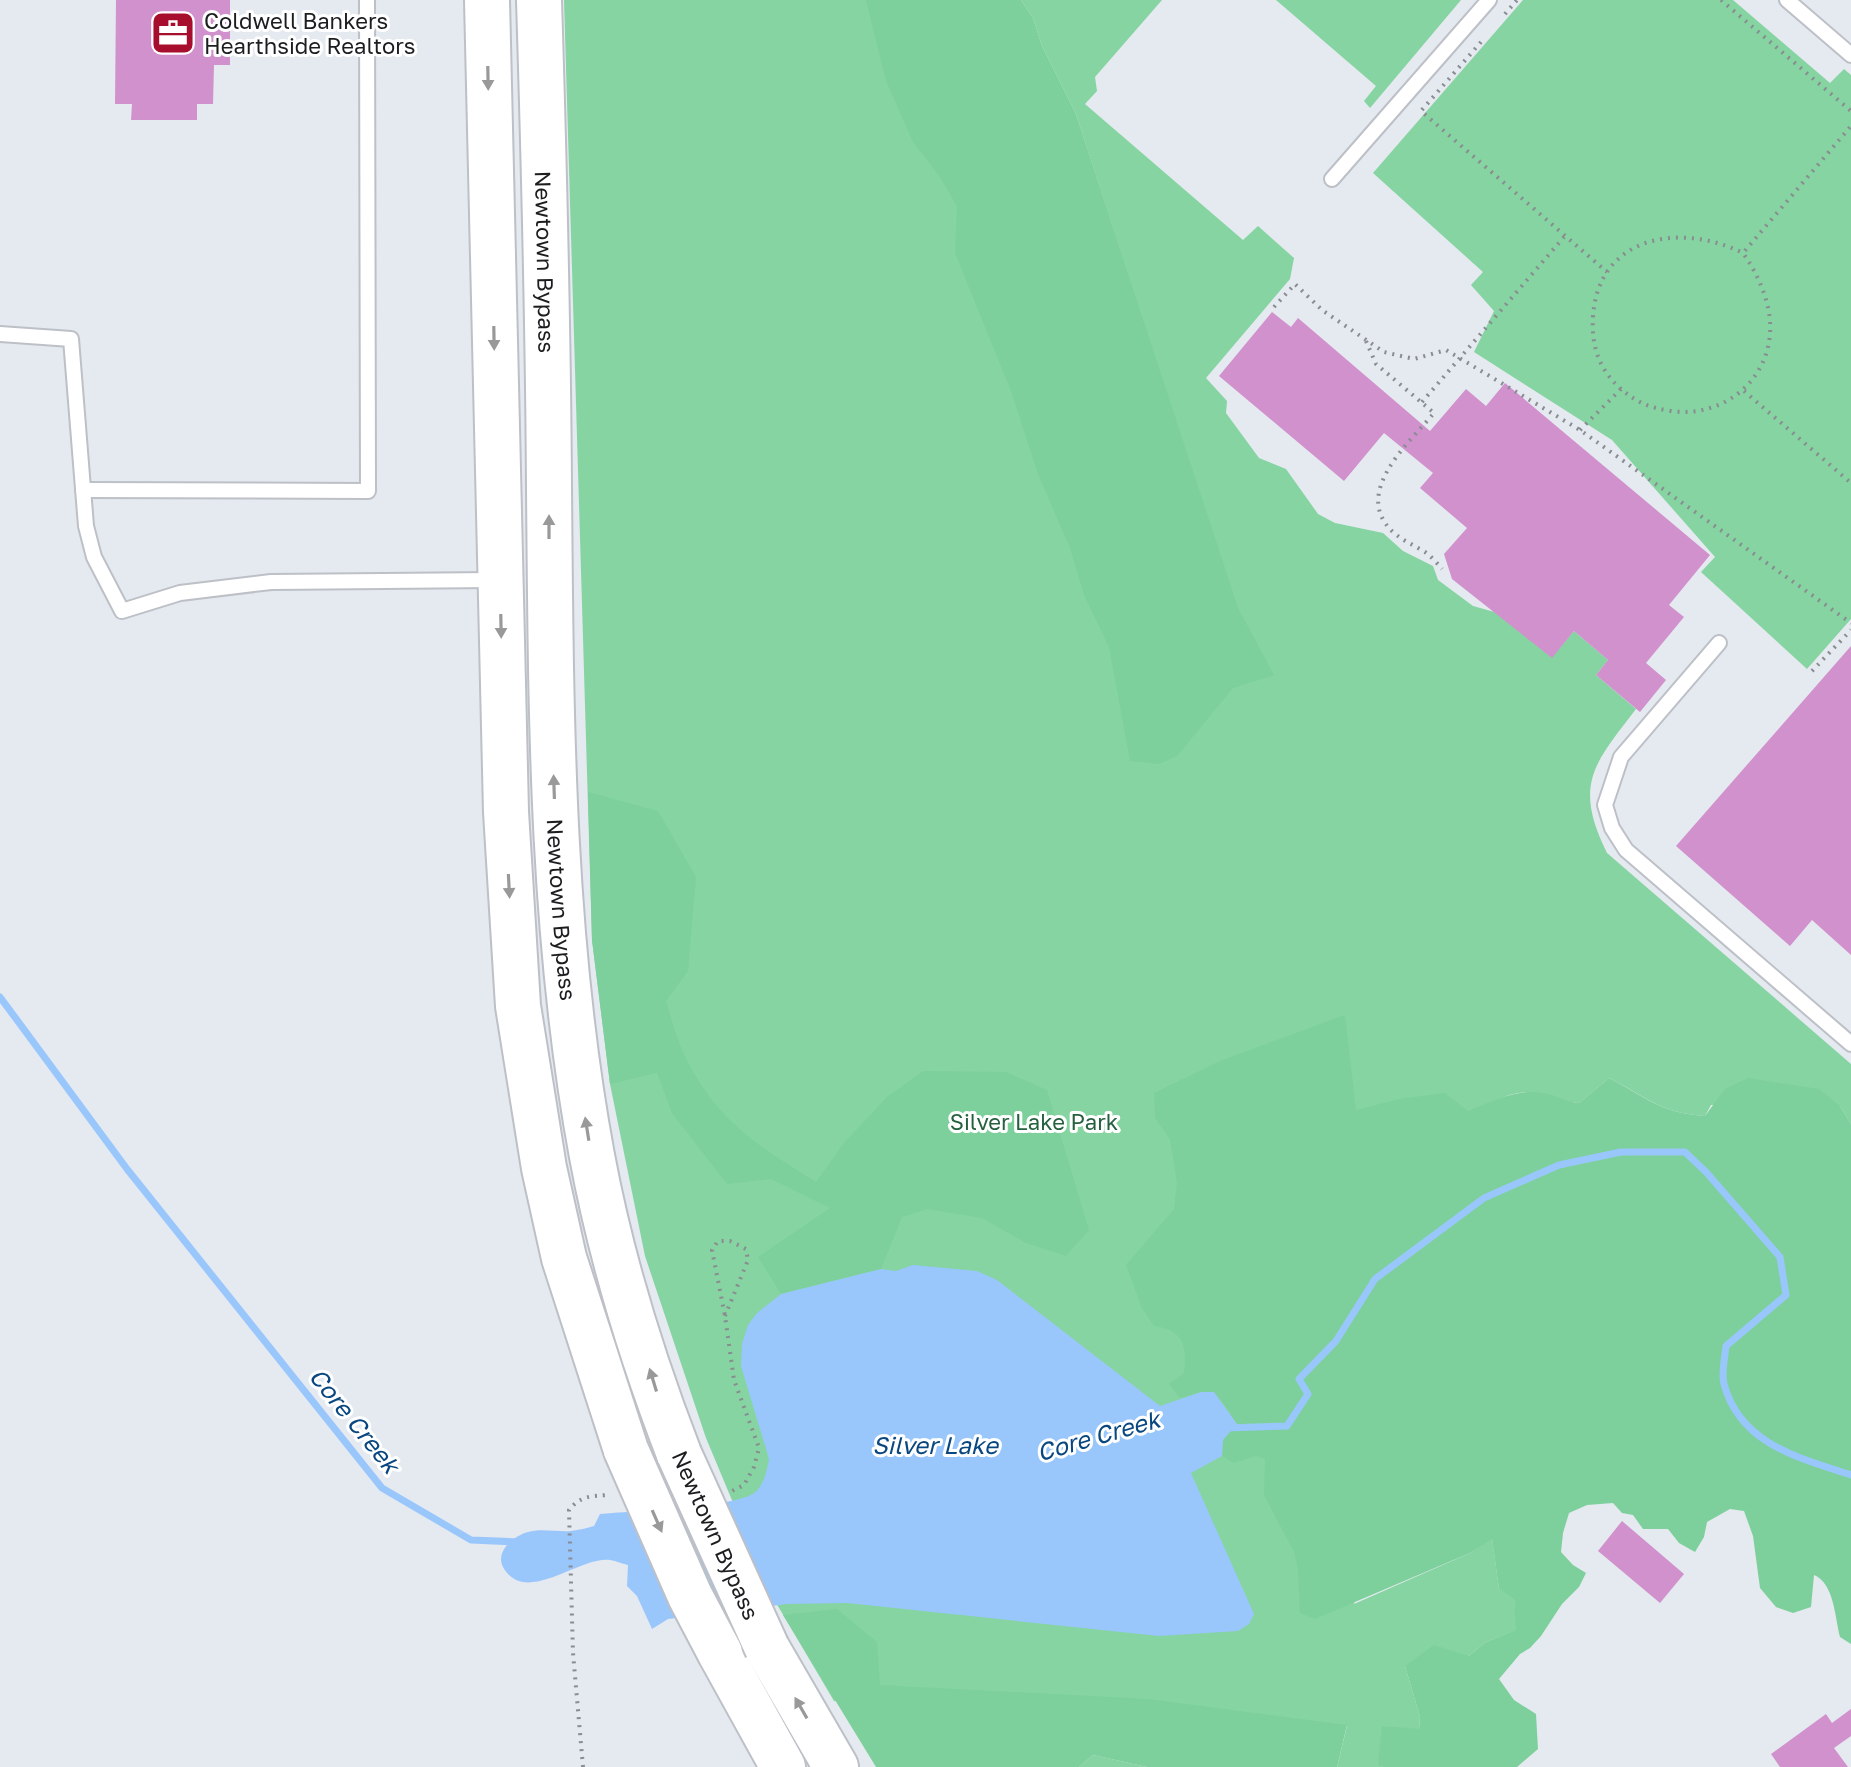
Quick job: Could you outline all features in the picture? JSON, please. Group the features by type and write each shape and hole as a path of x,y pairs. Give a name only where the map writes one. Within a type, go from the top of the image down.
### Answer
{"highway":[{"name":"Newtown Bypass","path":"487,0 509,892 524,1053 564,1258 626,1450 690,1596 783,1767"},
{"name":"Newtown Bypass","path":"539,0 548,309 551,717 556,844 566,982 592,1159 616,1264 679,1454 767,1648 836,1767"}],"lane":[{"path":"83,490 368,491 367,0"},
{"path":"1332,179 1489,0"},
{"path":"1787,0 1851,55"},
{"path":"0,334 71,339 86,526 94,557 122,611 180,593 271,582 500,580"},
{"path":"1719,643 1621,757 1605,805 1612,828 1626,850 1851,1044"}],"path":[{"path":"1498,22 1517,0"},
{"path":"1721,0 1851,111"},
{"path":"1488,33 1421,111 1607,272"},
{"path":"1743,253 1851,126"},
{"path":"1422,402 1564,237"},
{"path":"1665,237 1715,241 1743,253 1761,281 1770,334 1759,369 1744,391 1715,408 1684,413 1648,407 1621,389 1601,367 1592,331 1596,298 1607,272 1618,259 1632,250 1665,237"},
{"path":"1274,307 1295,284 1322,310 1384,352 1414,359 1446,350 1580,430 1851,623"},
{"path":"1366,341 1376,364 1434,413 1383,475 1378,503 1390,529 1427,553 1442,569"},
{"path":"1580,430 1621,389"},
{"path":"1744,391 1851,483"},
{"path":"1812,671 1851,630"},
{"path":"725,1316 748,1260 746,1249 730,1241 718,1241 712,1250 734,1380 759,1448 754,1467 744,1485 727,1493"},
{"path":"583,1767 573,1653 569,1510 587,1496 614,1495"}],"green space":[{"name":"Silver Lake Park","path":"564,0 897,0 1237,608 1076,114 1042,46 1033,18 1021,0 1162,0 1095,77 1097,91 1085,104 1243,240 1258,226 1294,258 1290,279 1206,378 1227,401 1226,413 1259,458 1286,469 1318,514 1335,523 1383,533 1403,551 1433,566 1438,580 1473,606 1498,613 1552,657 1574,631 1608,660 1596,675 1636,709 1609,745 1593,776 1591,809 1607,853 1851,1064 1851,1124 1840,1106 1711,1105 1705,1116 1690,1114 1654,1103 1609,1078 1579,1103 1531,1093 1511,1094 1499,1099 1354,1604 1470,1553 1492,1538 1499,1589 1514,1598 1517,1630 1484,1643 1469,1656 1405,1666 1420,1717 1419,1729 1378,1764 1383,1767 1337,1767 1347,1726 834,1701 772,1596 706,1438 645,1256 610,1084 592,940"},
{"path":"866,0 1021,0 1033,18 1042,46 1076,114 1238,608 1274,675 1233,688 1177,756 1159,764 1130,761 1109,647 1084,595 1070,548 1038,474 1011,391 955,253 957,206 938,174 913,142 886,81"},
{"path":"1276,0 1461,0 1370,108 1364,101 1376,86"},
{"path":"1523,0 1733,0 1830,83 1844,69 1851,75 1851,619 1807,669 1701,572 1715,557 1612,440 1474,352 1494,311 1471,285 1483,272 1373,173"},
{"path":"588,792 658,811 696,877 688,971 666,1001 684,1054 723,1113 756,1143 816,1182 844,1143 887,1097 923,1071 1006,1072 1047,1090 1089,1230 1066,1256 1026,1243 982,1218 928,1209 902,1217 881,1269 781,1294 758,1257 830,1208 771,1179 727,1184 672,1113 657,1073 610,1084 592,940"},
{"path":"1345,1015 1356,1110 1399,1099 1445,1093 1468,1111 1527,1092 1579,1103 1609,1078 1654,1103 1705,1116 1725,1089 1748,1078 1819,1089 1840,1106 1851,1124 1851,1644 1840,1637 1830,1593 1821,1579 1814,1575 1811,1607 1793,1613 1776,1607 1760,1588 1753,1536 1744,1511 1730,1509 1707,1522 1704,1537 1695,1552 1679,1543 1668,1529 1643,1529 1633,1515 1622,1513 1613,1503 1587,1505 1569,1513 1561,1552 1586,1573 1579,1587 1562,1604 1541,1636 1520,1654 1499,1679 1514,1700 1536,1714 1538,1749 1517,1767 1378,1765 1382,1726 1419,1729 1420,1717 1405,1666 1434,1645 1469,1656 1484,1643 1516,1630 1514,1599 1499,1589 1492,1539 1470,1553 1315,1619 1300,1613 1298,1568 1294,1552 1264,1495 1265,1459 1255,1456 1234,1463 1222,1456 1231,1413 1214,1392 1180,1398 1169,1384 1184,1373 1184,1347 1172,1331 1154,1326 1142,1308 1126,1265 1174,1209 1177,1183 1170,1139 1155,1118 1154,1093 1220,1061"},
{"path":"837,1609 877,1642 880,1685 1148,1699 1347,1725 1337,1767 1147,1767 1093,1755 1079,1767 876,1767 783,1615"},
{"path":"1093,1755 1147,1767 1079,1767"}],"water":[{"name":"Silver Lake","path":"913,1265 977,1271 997,1280 1160,1406 1201,1392 1214,1392 1237,1424 1223,1440 1222,1456 1191,1473 1254,1614 1249,1624 1238,1631 1159,1636 847,1603 787,1604 668,1619 652,1629 637,1596 627,1586 628,1565 610,1560 597,1561 553,1577 525,1582 513,1578 503,1567 503,1550 528,1532 577,1530 594,1526 600,1514 704,1505 754,1493 763,1482 769,1459 741,1366 742,1344 748,1325 757,1313 781,1294 881,1269 896,1271"}],"building":[{"name":"Coldwell Bankers Hearthside Realtors","path":"116,0 230,0 230,65 214,65 213,104 197,104 197,120 131,120 132,104 115,104"},
{"path":"1272,312 1291,327 1298,318 1430,431 1466,389 1486,406 1505,383 1710,555 1669,605 1684,617 1646,663 1666,680 1640,712 1596,675 1608,660 1574,631 1552,658 1452,579 1444,554 1467,528 1420,488 1433,473 1384,433 1344,481 1219,376"},
{"path":"1851,646 1851,955 1812,920 1790,946 1676,846"},
{"path":"1622,1521 1684,1574 1660,1603 1598,1551"},
{"path":"1851,1709 1851,1736 1834,1748 1848,1767 1780,1767 1771,1754 1826,1714 1832,1723"}],"waterway":[{"name":"Core Creek","path":"0,997 127,1169 382,1488 471,1540 519,1542"},
{"name":"Core Creek","path":"1225,1428 1287,1426 1308,1394 1299,1379 1336,1341 1375,1279 1484,1198 1559,1165 1621,1152 1685,1152 1780,1257 1786,1295 1726,1346 1723,1380 1732,1404 1743,1421 1774,1446 1851,1475"}],"place":[{"name":"Coldwell Bankers Hearthside Realtors","path":"173,33"}]}
